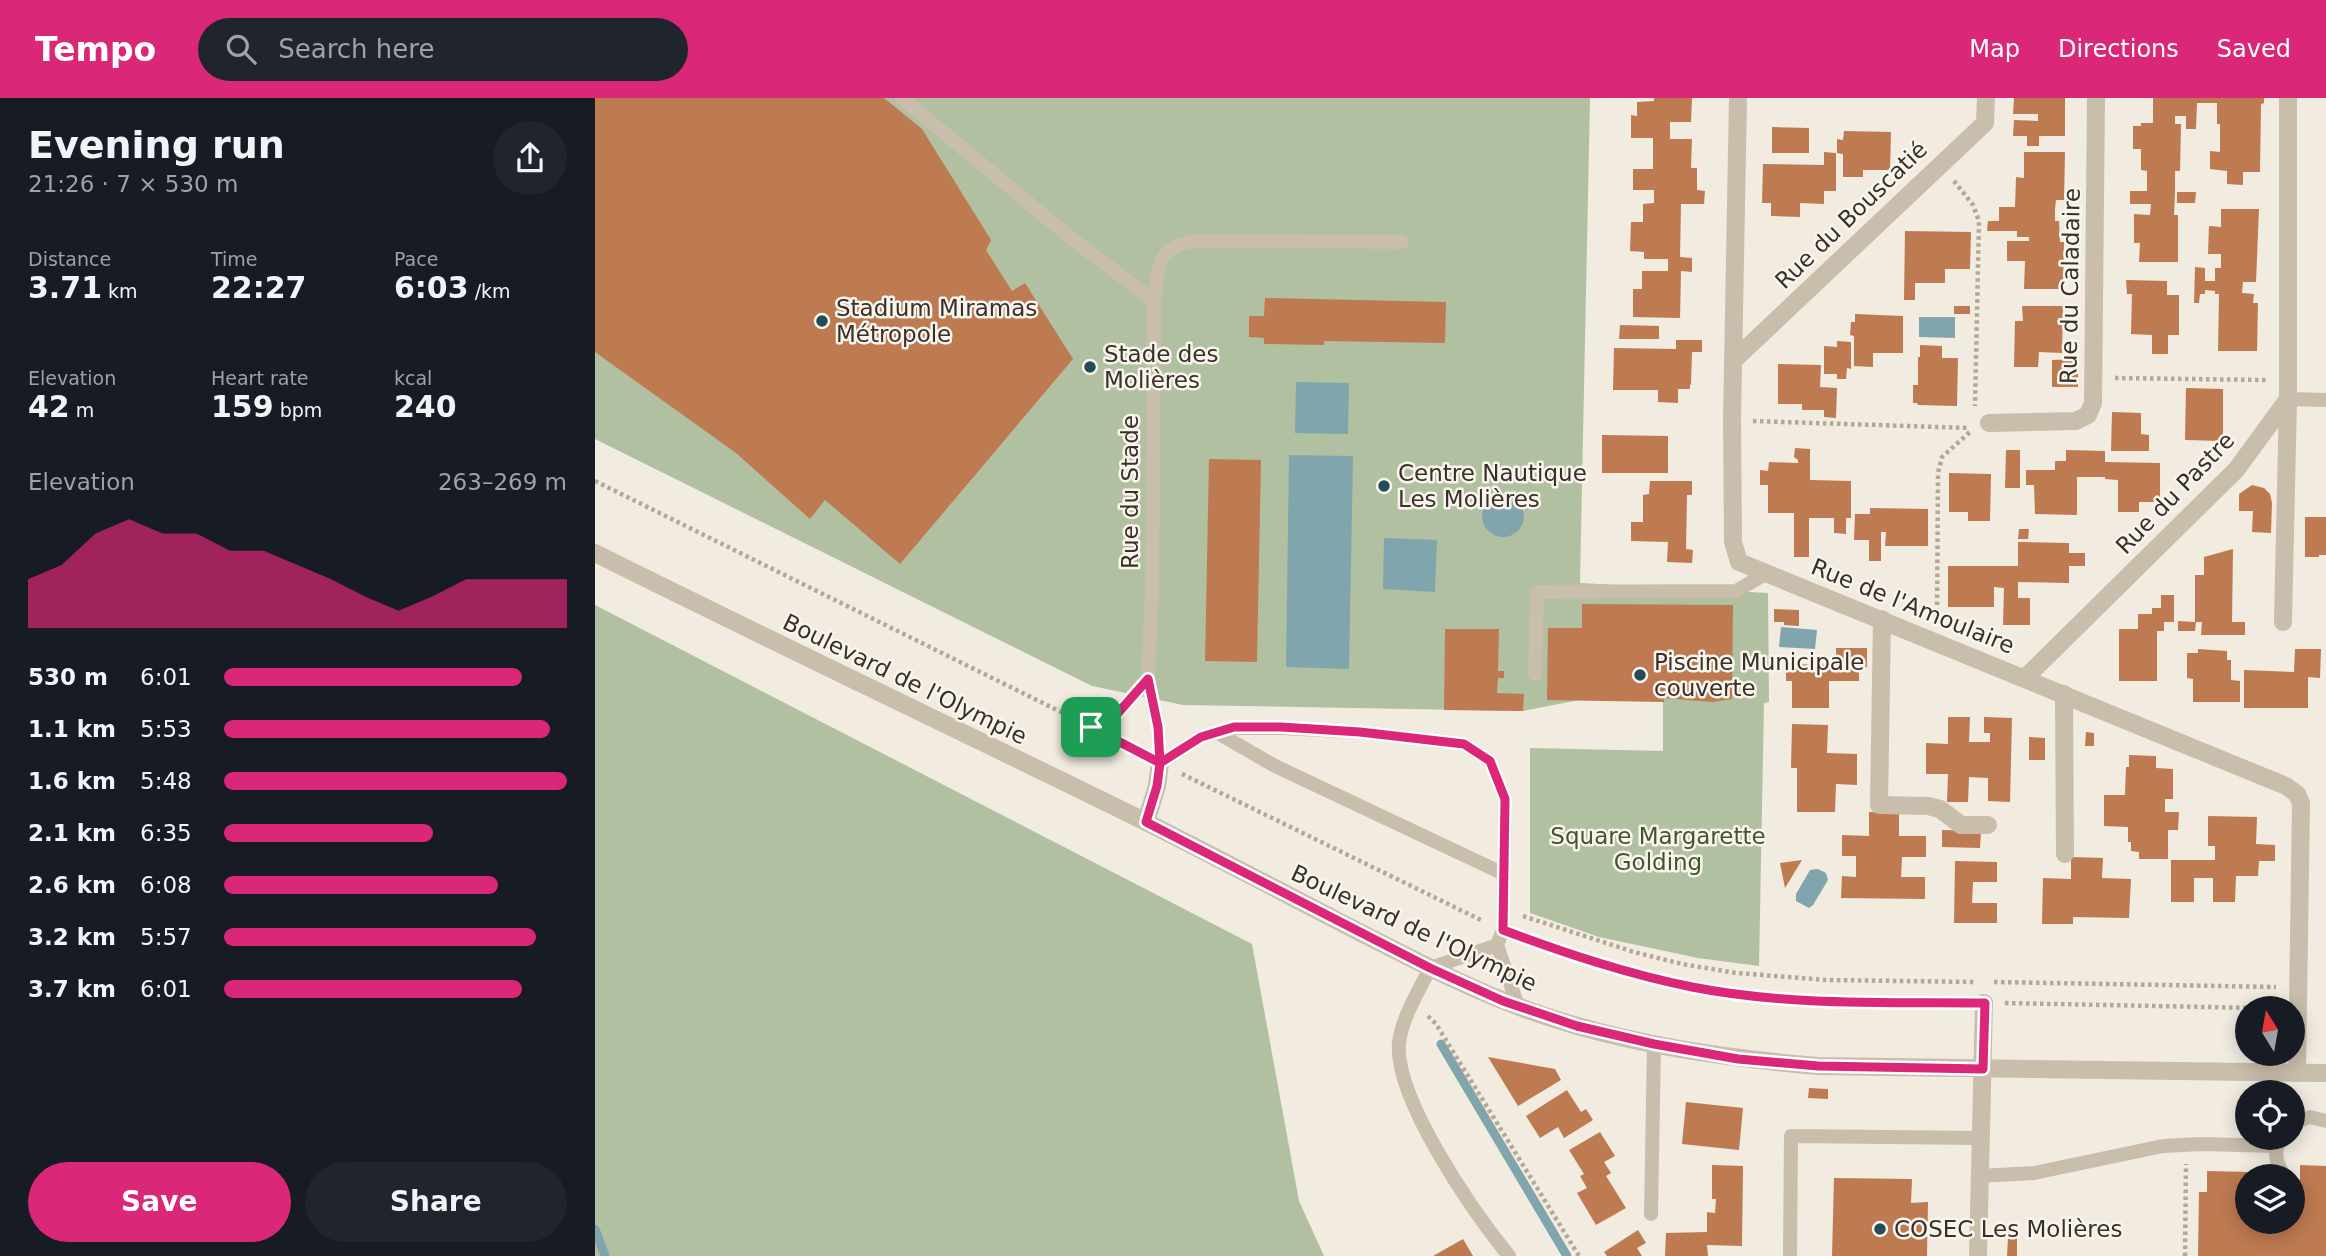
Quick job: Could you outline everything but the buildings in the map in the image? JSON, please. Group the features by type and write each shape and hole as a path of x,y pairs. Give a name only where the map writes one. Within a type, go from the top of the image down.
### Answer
{"street":[{"name":"Rue de l'Amoulaire","path":"1738,98 1732,420 1733,542 1739,562 2286,786 2297,794 2301,803 2297,1073"},
{"name":"Rue du Bouscatié","path":"1734,360 1985,123 1986,98"},
{"name":"Rue du Caladaire","path":"1982,426 2076,422 2088,415 2093,403 2096,98"},
{"path":"2283,622 2288,398 2288,98"},
{"name":"Rue du Pastre","path":"2025,678 2236,470 2288,398"},
{"name":"Boulevard de l'Olympie","path":"595,553 800,656 1146,822 1430,968 1518,1006 1577,1026 1654,1044 1738,1059 1818,1066 2326,1073"},
{"path":"1882,619 1879,805 1928,806 1940,809 1961,825 1988,825"},
{"path":"2064,694 2065,854"},
{"path":"1146,822 1157,786 1160,763"},
{"path":"1978,1256 1985,1003"}],"lane":[{"path":"902,98 1066,234 1154,301"},
{"name":"Rue du Stade","path":"1160,763 1158,727 1148,679 1152,590 1154,301 1159,264 1167,251 1178,243 1192,241 1402,242"},
{"path":"2288,398 2326,400"},
{"path":"1535,674 1537,592 1736,592 1767,573"},
{"path":"1091,727 1118,713 1148,679"},
{"path":"1160,763 1201,737 1234,727 1360,732 1464,744 1490,761 1505,799 1503,930 1497,945 1518,1006"},
{"path":"1216,732 1275,766 1504,874"},
{"path":"1497,945 1430,968 1399,1041 1399,1062 1411,1097 1452,1178 1509,1256"},
{"path":"1651,1214 1654,1044"},
{"path":"2305,1119 2310,1117 2326,1121"},
{"path":"1790,1256 1791,1136 1981,1138"},
{"path":"1980,1176 2034,1173 2163,1146 2235,1143"}],"path":[{"path":"1940,164 1973,205 1979,221 1982,426"},
{"path":"2093,378 2288,380"},
{"path":"1732,420 1982,426"},
{"path":"1936,642 1938,473 1942,457 1982,426"},
{"path":"595,481 1160,763 1503,930 1613,968 1692,987 1823,1002 2235,1008"},
{"path":"1504,907 1531,920 1634,952 1736,973 1827,980 2298,987"},
{"path":"1411,1008 1430,1017 1437,1024 1579,1256"},
{"path":"2185,1256 2186,1145"}],"green space":[{"name":"Stade des Molières","path":"595,98 1590,98 1580,583 1768,593 1769,702 1764,703 1759,966 1698,958 1599,937 1530,913 1530,748 1663,751 1663,701 1579,700 1523,711 1183,705 1092,686 595,439"},
{"path":"595,605 1252,944 1299,1201 1324,1256 595,1256"}],"water":[{"path":"1919,317 1955,317 1955,338 1919,337"},
{"path":"1296,382 1349,383 1348,434 1295,433"},
{"path":"1289,455 1353,456 1349,669 1286,667"},
{"path":"1503,495 1518,501 1524,516 1518,531 1503,537 1488,531 1482,516 1488,501"},
{"path":"1384,538 1437,540 1435,592 1383,589"},
{"path":"1781,627 1817,630 1815,649 1779,647"},
{"path":"1818,869 1826,873 1828,880 1809,908 1796,901 1796,894 1810,870"}],"waterway":[{"path":"1441,1044 1567,1256"},
{"path":"595,1229 605,1256"}],"place":[{"name":"Stadium Miramas Métropole","path":"822,321"},
{"name":"Stade des Molières","path":"1090,367"},
{"name":"Centre Nautique Les Molières","path":"1384,486"},
{"name":"Piscine Municipale couverte","path":"1640,675"},
{"name":"COSEC Les Molières","path":"1880,1229"}],"route":[{"path":"1091,727 1118,713 1148,679 1158,727 1160,763 1201,737 1234,727 1360,732 1464,744 1490,761 1505,799 1503,930 1613,968 1692,987 1738,994 1823,1002 1985,1003 1983,1069 1818,1066 1738,1059 1654,1044 1577,1026 1503,1001 1430,968 1146,822 1157,786 1160,763 1091,727"}],"park label":[{"name":"Square Margarette Golding","path":"1658,849"}]}
